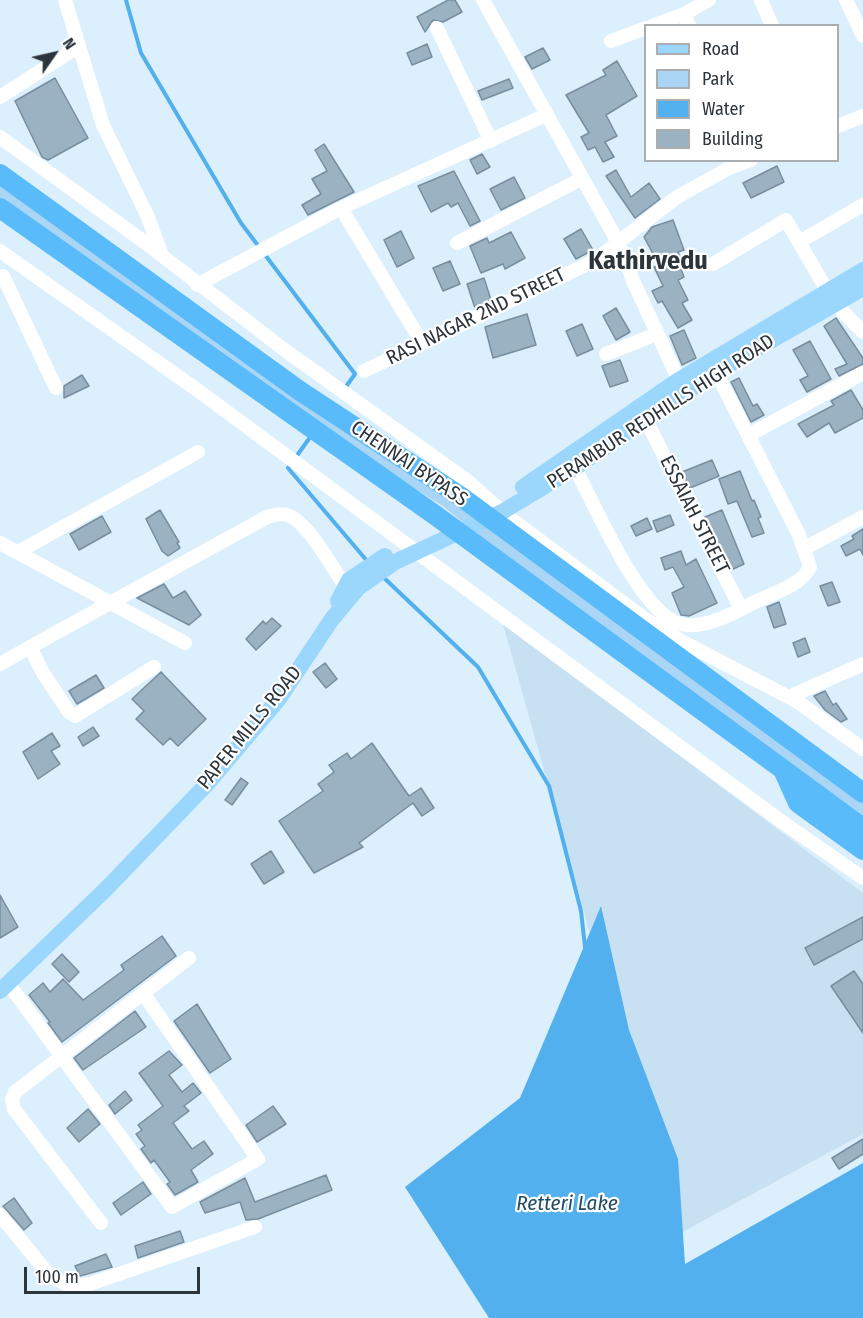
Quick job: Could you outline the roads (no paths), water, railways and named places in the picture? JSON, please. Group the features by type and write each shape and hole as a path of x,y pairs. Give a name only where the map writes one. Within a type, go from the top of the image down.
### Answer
{"highway":[{"name":"CHENNAI BYPASS","path":"0,174 300,392 460,496 499,515 816,756"},
{"name":"CHENNAI BYPASS","path":"0,208 435,515 477,548 863,828"},
{"path":"816,756 863,776"},
{"path":"816,756 863,793"},
{"path":"781,768 798,803 863,850"}],"main road":[{"name":"PERAMBUR REDHILLS HIGH ROAD","path":"525,493 575,468 646,420 682,387 716,372 831,297 863,270"},
{"name":"PERAMBUR REDHILLS HIGH ROAD","path":"525,493 682,387 831,297 863,288"},
{"path":"351,586 409,545 499,515 525,493"},
{"name":"PAPER MILLS ROAD","path":"4,987 106,889 207,784 278,700 351,586"}],"street":[{"path":"65,0 103,125 147,216 163,257"},
{"path":"483,0 618,242 682,387"},
{"path":"663,24 686,20 709,0"},
{"path":"760,0 771,24"},
{"path":"846,0 863,36"},
{"path":"437,28 491,141"},
{"path":"611,41 644,28"},
{"path":"1,94 79,46"},
{"path":"197,285 341,208 546,115"},
{"path":"839,125 863,116"},
{"path":"0,137 163,257 197,285 468,482 499,515 645,619 789,697 863,749"},
{"name":"RASI NAGAR 2ND STREET","path":"364,371 594,261 677,196 744,162"},
{"path":"458,243 582,179"},
{"path":"799,242 863,205"},
{"path":"341,208 422,343"},
{"path":"713,264 786,220 831,297 863,332"},
{"path":"0,251 196,389 778,819 863,878"},
{"path":"21,267 2,276 56,388"},
{"path":"606,354 657,334"},
{"path":"575,468 631,574 664,616 680,624 693,626 741,609 789,586 807,574 810,567 805,548 716,372"},
{"path":"749,435 863,373"},
{"name":"ESSAIAH STREET","path":"646,420 741,609"},
{"path":"18,552 198,452"},
{"path":"0,664 110,600 278,513 296,519 306,529 351,586"},
{"path":"805,548 863,517"},
{"path":"0,543 185,642"},
{"path":"30,647 43,673 69,712 75,716 154,667"},
{"path":"789,697 863,664"},
{"path":"101,1223 14,1109 12,1099 15,1092 189,958"},
{"path":"4,987 61,1056 172,1207 258,1159 143,993"},
{"path":"0,1215 50,1276 70,1286 90,1284 255,1227"}],"water":[{"name":"Retteri Lake","path":"601,906 629,1030 678,1159 685,1264 863,1163 863,1318 489,1318 405,1187 520,1098"}],"waterway":[{"path":"126,0 141,53 241,223 355,374 345,388"},
{"path":"311,436 288,468 368,562"},
{"path":"382,576 478,667 549,786 581,911 585,947"}],"district":[{"name":"Kathirvedu","path":"648,262"}]}
